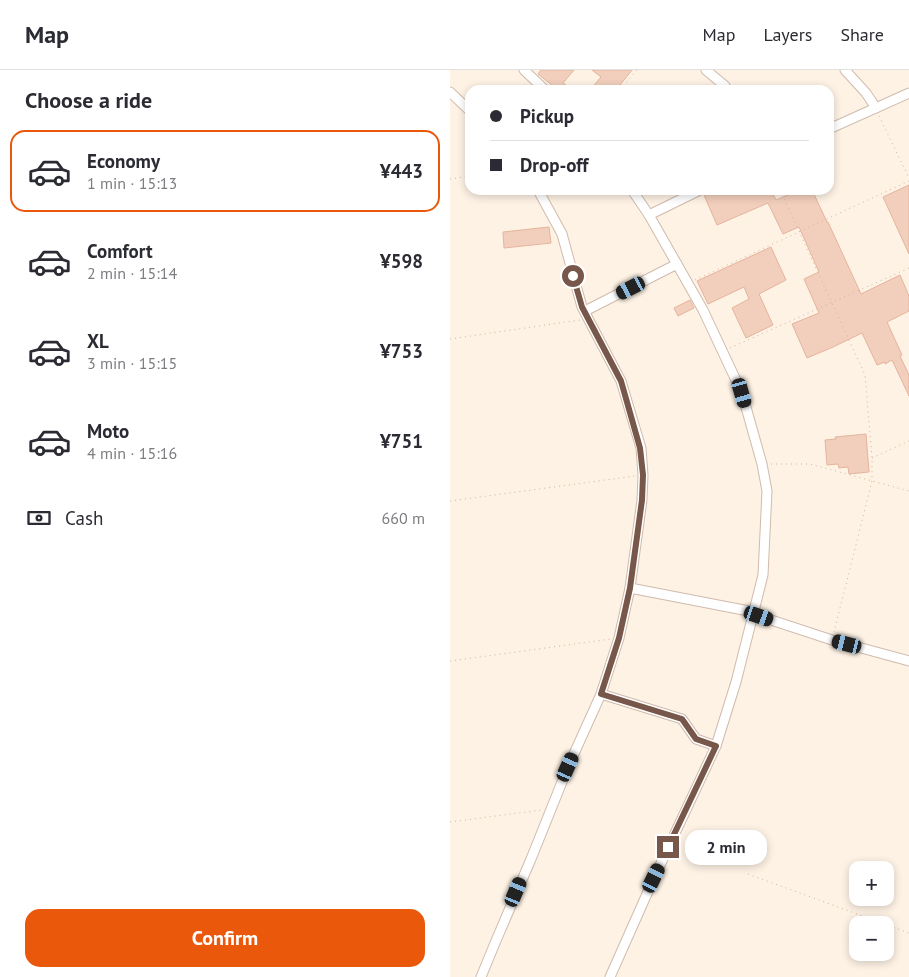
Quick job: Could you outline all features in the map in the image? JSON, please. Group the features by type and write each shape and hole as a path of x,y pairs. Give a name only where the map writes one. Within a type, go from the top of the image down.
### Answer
{"street":[{"path":"524,70 540,85"},
{"path":"706,70 724,85"},
{"path":"846,70 876,108"},
{"path":"450,92 465,106"},
{"path":"834,127 909,93"},
{"path":"482,977 568,767 601,694 619,638 630,588 642,500 643,475 640,448 621,381 582,307 562,234 541,195"},
{"path":"610,977 716,746 736,682 764,575 767,491 762,464 742,393 703,310 649,215 635,195"},
{"path":"649,215 690,195"},
{"path":"587,315 677,264"},
{"path":"630,588 754,612 759,616 832,640 909,660"},
{"path":"601,694 682,719 696,739 716,746"}],"path":[{"path":"624,85 637,70"},
{"path":"688,283 909,180 876,108"},
{"path":"450,179 465,177"},
{"path":"782,195 864,376 872,458 872,481 832,640"},
{"path":"722,352 909,268"},
{"path":"450,339 587,315"},
{"path":"872,458 909,441"},
{"path":"762,464 810,464 909,491"},
{"path":"450,501 643,475"},
{"path":"450,660 619,638"},
{"path":"450,822 552,808"},
{"path":"748,874 909,933"}],"building":[{"path":"541,70 574,70 563,83 566,85 552,85 538,74"},
{"path":"592,70 632,70 620,85 594,85 601,77"},
{"path":"909,185 909,254 883,197"},
{"path":"704,195 774,195 776,200 788,195 814,195 861,294 900,275 909,296 909,311 887,322 909,375 909,396 892,360 885,364 885,362 877,365 862,333 807,358 792,324 819,313 804,279 819,272 799,227 783,234 768,203 717,225"},
{"path":"549,227 551,243 504,248 503,232"},
{"path":"771,247 786,280 759,294 773,325 746,338 732,308 749,299 744,287 708,304 697,281"},
{"path":"690,300 694,308 678,316 674,308"},
{"path":"866,434 869,472 849,474 848,467 839,468 838,464 827,465 825,440 836,439 835,437"}],"route":[{"path":"573,276 582,307 621,381 640,448 643,475 642,500 630,588 619,638 601,694 682,719 696,739 716,746 668,847"}]}
